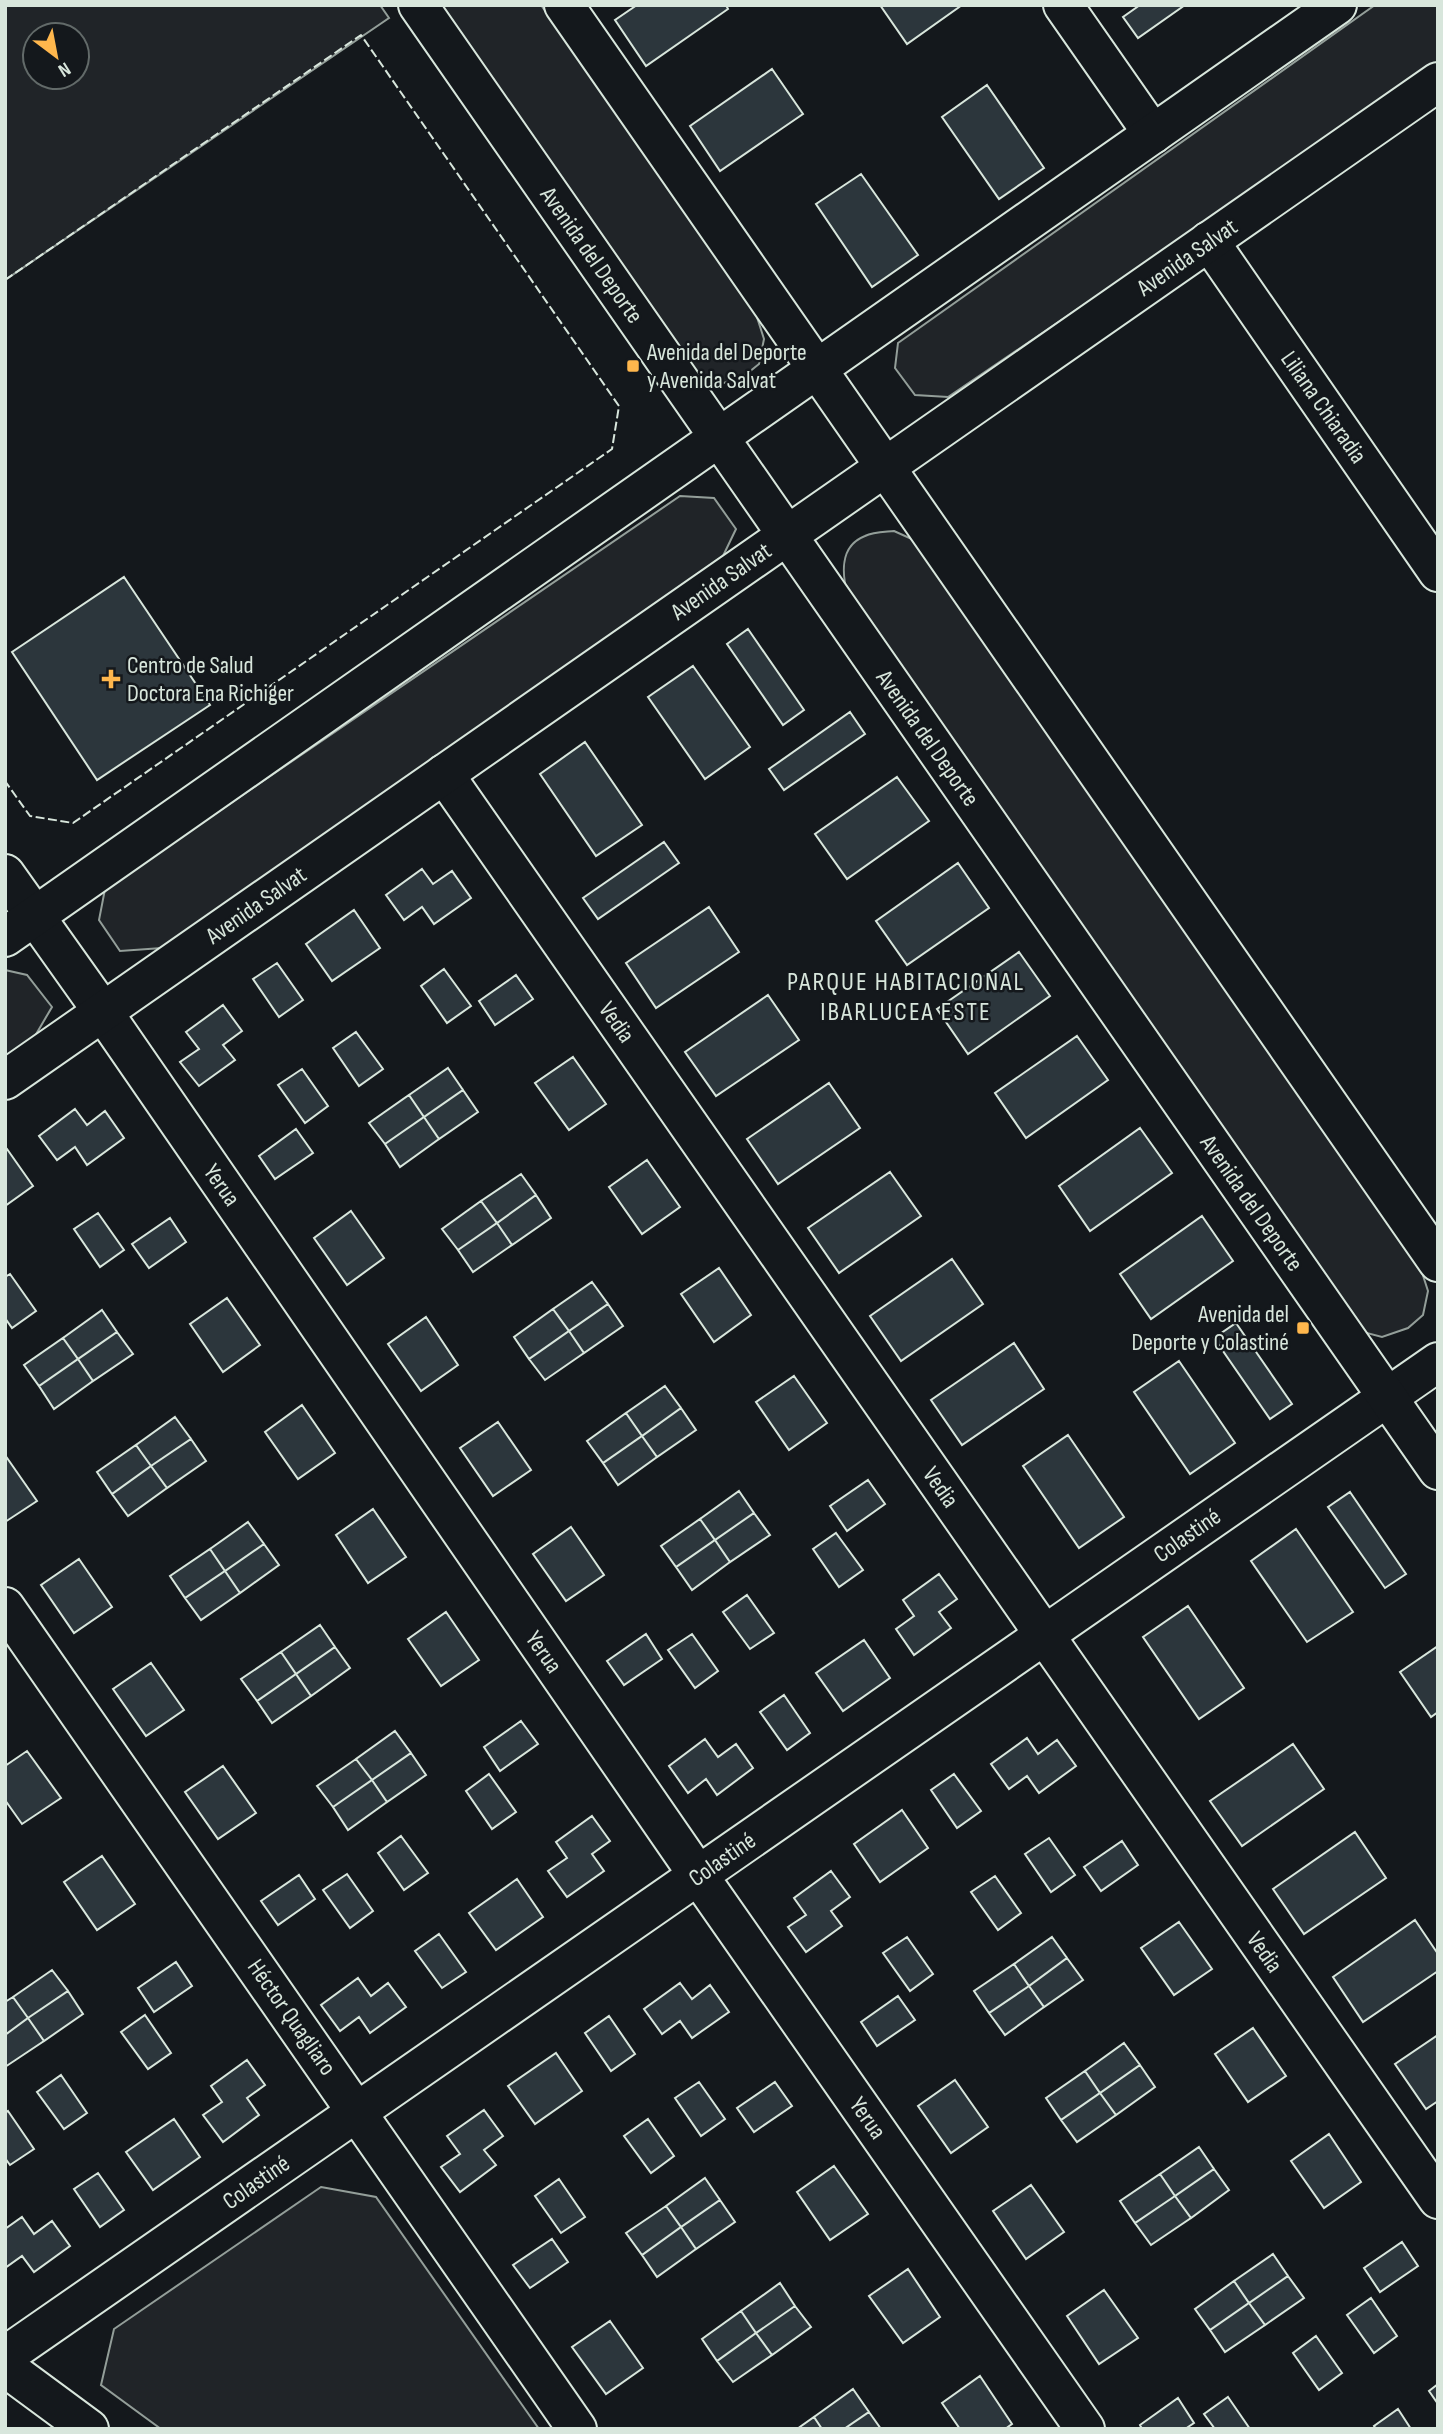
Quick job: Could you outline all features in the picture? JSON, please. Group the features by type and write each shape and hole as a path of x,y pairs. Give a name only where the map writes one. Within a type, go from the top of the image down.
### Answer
{"street":[{"name":"Avenida del Deporte","path":"418,5 1438,1470"},
{"path":"564,5 1438,1262"},
{"path":"1063,5 1153,134"},
{"path":"20,927 1337,5"},
{"name":"Avenida Salvat","path":"5,1080 1438,82"},
{"name":"Liliana Chiaradia","path":"1209,241 1438,572"},
{"name":"Vedia","path":"444,774 1438,2199"},
{"name":"Yerua","path":"5,874 20,927 103,1012 698,1875 1085,2429"},
{"name":"Colastiné","path":"5,2356 1438,1362"},
{"name":"Héctor Quagliaro","path":"5,1606 577,2429"},
{"path":"5,2367 89,2429"}],"shaded area":[{"path":"5,5 380,5 389,18 5,280"},
{"path":"434,5 541,5 755,311 764,339 759,364 744,376 718,385 695,379"},
{"path":"1375,5 1438,5 1438,61 948,397 915,395 895,368 898,343"},
{"path":"680,496 714,498 736,529 723,556 162,948 120,951 99,920 105,889"},
{"path":"894,531 914,540 1419,1263 1428,1291 1423,1315 1408,1328 1382,1337 1359,1331 848,596 844,562 851,547 868,535"},
{"path":"5,970 27,975 52,1007 35,1036 5,1057"},
{"path":"321,2187 376,2197 539,2429 161,2429 101,2385 114,2329"}],"building":[{"path":"637,5 726,5 728,9 646,66 615,20"},
{"path":"880,5 962,5 907,44"},
{"path":"1140,5 1185,5 1138,38 1123,17"},
{"path":"772,69 803,114 720,171 690,126"},
{"path":"987,85 1044,168 999,199 942,117"},
{"path":"861,174 918,255 872,287 816,204"},
{"name":"Centro de Salud Doctora Ena Richiger","path":"124,577 210,705 97,780 12,652"},
{"path":"748,629 804,710 783,725 727,644"},
{"path":"693,666 750,747 705,779 648,697"},
{"path":"850,712 865,734 784,790 769,769"},
{"path":"585,742 642,825 596,856 540,774"},
{"path":"897,777 929,821 847,879 815,834"},
{"path":"664,842 679,863 598,919 583,898"},
{"path":"958,863 989,908 907,965 876,921"},
{"path":"422,869 433,884 452,871 471,898 434,924 422,907 404,920 386,895"},
{"path":"709,907 739,952 656,1008 626,963"},
{"path":"354,910 380,948 332,981 306,944"},
{"path":"1019,952 1050,996 968,1054 937,1009"},
{"path":"277,963 303,1000 279,1017 253,979"},
{"path":"444,969 471,1006 447,1023 421,986"},
{"path":"516,975 533,999 495,1025 479,1001"},
{"path":"768,995 799,1040 716,1096 685,1052"},
{"path":"223,1005 242,1031 223,1045 235,1060 199,1086 180,1062 199,1049 186,1032"},
{"path":"356,1032 383,1069 359,1086 333,1048"},
{"path":"1077,1036 1108,1080 1026,1138 995,1093"},
{"path":"573,1057 606,1104 569,1130 535,1083"},
{"path":"448,1068 463,1090 424,1117 409,1095"},
{"path":"302,1069 328,1106 305,1123 278,1085"},
{"path":"829,1083 860,1128 778,1184 747,1139"},
{"path":"463,1090 478,1112 439,1139 424,1117"},
{"path":"409,1095 424,1117 385,1144 369,1123"},
{"path":"75,1109 87,1125 105,1111 124,1138 87,1165 75,1147 57,1160 39,1136"},
{"path":"424,1117 439,1139 400,1167 385,1144"},
{"path":"1140,1128 1172,1173 1090,1231 1059,1186"},
{"path":"296,1129 313,1153 275,1179 259,1156"},
{"path":"7,1149 33,1186 5,1206 5,1150"},
{"path":"647,1160 680,1207 642,1234 609,1187"},
{"path":"890,1172 921,1216 839,1273 808,1228"},
{"path":"521,1174 536,1195 497,1223 481,1201"},
{"path":"536,1195 551,1218 512,1245 497,1223"},
{"path":"481,1201 497,1223 458,1250 442,1229"},
{"path":"351,1211 384,1258 347,1285 314,1238"},
{"path":"98,1213 124,1250 100,1267 74,1229"},
{"path":"1202,1216 1233,1261 1151,1319 1120,1274"},
{"path":"170,1218 186,1242 149,1268 132,1244"},
{"path":"497,1223 512,1245 473,1272 458,1250"},
{"path":"952,1259 983,1304 901,1361 870,1316"},
{"path":"719,1268 751,1315 714,1342 681,1294"},
{"path":"10,1274 36,1311 12,1328 5,1318 5,1277"},
{"path":"592,1282 608,1304 569,1331 553,1309"},
{"path":"227,1298 260,1345 223,1372 190,1324"},
{"path":"608,1304 623,1326 584,1353 569,1331"},
{"path":"553,1309 569,1331 529,1359 514,1337"},
{"path":"102,1310 117,1332 78,1359 63,1338"},
{"path":"426,1317 458,1365 421,1391 388,1344"},
{"path":"1236,1323 1292,1404 1270,1419 1214,1338"},
{"path":"569,1331 584,1353 545,1380 529,1359"},
{"path":"117,1332 133,1354 93,1381 78,1359"},
{"path":"63,1338 78,1359 39,1386 24,1365"},
{"path":"1014,1343 1044,1389 962,1445 931,1400"},
{"path":"78,1359 93,1381 54,1409 39,1386"},
{"path":"1179,1361 1235,1443 1190,1474 1134,1392"},
{"path":"794,1376 827,1423 789,1450 756,1402"},
{"path":"665,1386 681,1408 642,1436 626,1413"},
{"path":"302,1405 335,1453 298,1479 265,1432"},
{"path":"681,1408 696,1430 657,1457 642,1436"},
{"path":"626,1413 642,1436 603,1463 587,1441"},
{"path":"175,1417 191,1439 151,1466 136,1445"},
{"path":"498,1422 531,1470 493,1496 460,1448"},
{"path":"1068,1435 1124,1517 1079,1548 1023,1466"},
{"path":"642,1436 657,1457 618,1485 603,1463"},
{"path":"191,1439 206,1461 167,1488 151,1466"},
{"path":"136,1445 151,1466 112,1494 97,1472"},
{"path":"5,1455 37,1501 5,1522"},
{"path":"151,1466 167,1488 128,1516 112,1494"},
{"path":"868,1480 885,1504 847,1531 830,1506"},
{"path":"739,1491 754,1513 715,1540 700,1519"},
{"path":"1350,1492 1406,1574 1385,1588 1328,1507"},
{"path":"373,1509 406,1557 368,1583 336,1535"},
{"path":"754,1513 770,1535 730,1562 715,1540"},
{"path":"700,1519 715,1540 676,1567 661,1546"},
{"path":"248,1522 264,1544 225,1571 210,1549"},
{"path":"571,1527 604,1575 566,1601 533,1554"},
{"path":"1296,1529 1353,1612 1307,1642 1251,1561"},
{"path":"836,1533 863,1570 839,1587 813,1549"},
{"path":"715,1540 730,1562 692,1590 676,1567"},
{"path":"264,1544 279,1565 240,1593 225,1571"},
{"path":"210,1549 225,1571 185,1598 170,1576"},
{"path":"79,1559 112,1607 74,1633 41,1585"},
{"path":"225,1571 240,1593 201,1620 185,1598"},
{"path":"939,1574 957,1599 939,1612 951,1628 914,1655 896,1629 914,1616 903,1600"},
{"path":"747,1595 774,1633 750,1649 723,1612"},
{"path":"1188,1606 1244,1688 1199,1719 1143,1637"},
{"path":"446,1612 479,1660 441,1686 408,1639"},
{"path":"320,1625 335,1647 296,1674 281,1652"},
{"path":"646,1634 662,1659 624,1685 607,1661"},
{"path":"692,1634 718,1671 695,1688 668,1650"},
{"path":"864,1640 890,1678 843,1711 816,1673"},
{"path":"1438,1646 1438,1712 1431,1717 1400,1672"},
{"path":"335,1647 350,1668 311,1696 296,1674"},
{"path":"281,1652 296,1674 257,1701 241,1679"},
{"path":"151,1663 184,1710 146,1736 113,1689"},
{"path":"296,1674 311,1696 272,1723 257,1701"},
{"path":"784,1695 810,1733 787,1750 760,1712"},
{"path":"521,1721 538,1744 500,1771 484,1747"},
{"path":"395,1731 411,1753 372,1780 356,1759"},
{"path":"1027,1738 1038,1754 1057,1740 1076,1766 1039,1793 1027,1776 1009,1789 991,1764"},
{"path":"705,1739 718,1757 736,1744 753,1768 717,1795 706,1779 688,1793 669,1766"},
{"path":"1293,1744 1324,1789 1242,1846 1210,1801"},
{"path":"27,1751 61,1798 22,1824 5,1800 5,1766"},
{"path":"411,1753 426,1775 387,1802 372,1780"},
{"path":"356,1759 372,1780 333,1807 317,1786"},
{"path":"223,1766 256,1813 218,1839 185,1792"},
{"path":"489,1774 516,1812 492,1829 466,1791"},
{"path":"954,1774 981,1811 957,1828 931,1790"},
{"path":"372,1780 387,1802 348,1830 333,1807"},
{"path":"902,1810 928,1848 880,1882 854,1844"},
{"path":"592,1816 610,1841 592,1854 604,1871 567,1897 548,1871 567,1858 556,1842"},
{"path":"1355,1832 1386,1878 1304,1934 1273,1889"},
{"path":"401,1836 428,1873 404,1890 378,1853"},
{"path":"1049,1838 1075,1875 1051,1892 1025,1854"},
{"path":"1122,1841 1138,1865 1101,1891 1084,1867"},
{"path":"102,1856 135,1904 97,1930 64,1882"},
{"path":"831,1871 850,1897 831,1911 842,1926 806,1952 788,1927 806,1915 794,1898"},
{"path":"347,1874 373,1911 350,1928 323,1890"},
{"path":"299,1875 315,1899 278,1925 261,1901"},
{"path":"995,1876 1021,1913 998,1930 971,1892"},
{"path":"517,1879 543,1917 496,1950 469,1913"},
{"path":"1415,1920 1438,1954 1438,1971 1363,2022 1333,1977"},
{"path":"1179,1922 1212,1969 1174,1995 1141,1948"},
{"path":"439,1934 466,1972 442,1988 415,1951"},
{"path":"907,1937 933,1974 910,1991 883,1953"},
{"path":"1052,1937 1067,1958 1029,1986 1014,1964"},
{"path":"1067,1958 1083,1980 1044,2007 1029,1986"},
{"path":"176,1962 192,1986 154,2012 138,1988"},
{"path":"1014,1964 1029,1986 989,2013 974,1991"},
{"path":"52,1970 68,1991 28,2018 13,1997"},
{"path":"358,1978 371,1996 388,1983 406,2007 370,2033 359,2017 340,2031 321,2005"},
{"path":"680,1983 692,1999 710,1985 729,2012 692,2038 680,2021 662,2034 644,2009"},
{"path":"1029,1986 1044,2007 1005,2035 989,2013"},
{"path":"68,1991 83,2014 44,2041 28,2018"},
{"path":"898,1996 915,2020 877,2046 861,2022"},
{"path":"13,1997 28,2018 5,2035 5,2002"},
{"path":"145,2015 171,2053 148,2069 121,2032"},
{"path":"609,2016 635,2054 611,2071 585,2033"},
{"path":"28,2018 44,2041 5,2067 5,2035"},
{"path":"1253,2028 1286,2076 1248,2102 1215,2054"},
{"path":"1438,2035 1438,2101 1426,2109 1395,2064"},
{"path":"1124,2043 1140,2065 1100,2093 1085,2071"},
{"path":"556,2053 582,2091 535,2124 508,2086"},
{"path":"247,2060 265,2085 247,2098 259,2115 223,2142 203,2115 222,2102 211,2086"},
{"path":"1140,2065 1155,2087 1116,2115 1100,2093"},
{"path":"1085,2071 1100,2093 1061,2120 1046,2098"},
{"path":"61,2075 87,2113 64,2129 37,2092"},
{"path":"955,2080 988,2127 951,2153 918,2106"},
{"path":"699,2082 725,2119 701,2136 675,2098"},
{"path":"775,2082 792,2106 754,2132 737,2108"},
{"path":"1100,2093 1116,2115 1077,2142 1061,2120"},
{"path":"484,2110 503,2136 484,2150 496,2165 460,2192 441,2167 460,2154 447,2136"},
{"path":"8,2111 34,2149 10,2165 5,2158 5,2113"},
{"path":"174,2119 200,2157 153,2190 126,2152"},
{"path":"648,2119 674,2156 651,2173 624,2136"},
{"path":"1329,2134 1361,2182 1324,2208 1291,2161"},
{"path":"1199,2147 1214,2169 1175,2196 1160,2174"},
{"path":"834,2166 868,2214 830,2240 797,2192"},
{"path":"1214,2169 1229,2190 1191,2218 1175,2196"},
{"path":"98,2173 124,2210 100,2227 74,2189"},
{"path":"1160,2174 1175,2196 1135,2223 1120,2201"},
{"path":"705,2178 720,2200 681,2227 666,2206"},
{"path":"559,2179 585,2217 561,2233 535,2196"},
{"path":"1031,2185 1064,2232 1026,2259 993,2211"},
{"path":"1175,2196 1191,2218 1151,2245 1135,2223"},
{"path":"720,2200 735,2222 696,2249 681,2227"},
{"path":"666,2206 681,2227 642,2255 626,2233"},
{"path":"22,2217 34,2234 52,2221 70,2246 34,2272 22,2256 5,2268 5,2229"},
{"path":"681,2227 696,2249 657,2277 642,2255"},
{"path":"552,2239 568,2262 530,2288 513,2265"},
{"path":"1402,2242 1418,2266 1380,2292 1364,2268"},
{"path":"1273,2254 1288,2276 1249,2303 1234,2281"},
{"path":"908,2269 940,2317 903,2343 869,2296"},
{"path":"1288,2276 1304,2298 1265,2325 1249,2303"},
{"path":"1234,2281 1249,2303 1210,2330 1195,2309"},
{"path":"780,2283 795,2306 756,2333 741,2311"},
{"path":"1104,2290 1138,2338 1099,2364 1067,2316"},
{"path":"1371,2298 1397,2336 1374,2353 1347,2315"},
{"path":"1249,2303 1265,2325 1225,2352 1210,2330"},
{"path":"795,2306 811,2327 772,2355 756,2333"},
{"path":"741,2311 756,2333 717,2361 702,2339"},
{"path":"610,2321 643,2368 606,2394 572,2347"},
{"path":"756,2333 772,2355 733,2382 717,2361"},
{"path":"1316,2336 1342,2373 1319,2390 1293,2353"},
{"path":"980,2376 1012,2424 1005,2429 960,2429 942,2403"},
{"path":"1438,2384 1438,2404 1429,2391"},
{"path":"853,2389 869,2412 844,2429 822,2429 814,2417"},
{"path":"1228,2397 1250,2429 1215,2429 1204,2414"},
{"path":"1178,2398 1194,2423 1185,2429 1142,2429 1140,2425"},
{"path":"1398,2409 1411,2429 1376,2429 1374,2426"},
{"path":"869,2412 881,2429 844,2429"},
{"path":"814,2417 822,2429 797,2429"}],"fence":[{"path":"5,280 361,35 619,406 612,449 73,823 30,816 5,781"}],"place":[{"name":"Avenida del Deporte y Avenida Salvat","path":"633,366"},
{"name":"Centro de Salud Doctora Ena Richiger","path":"111,679"},
{"name":"Avenida del Deporte y Colastiné","path":"1303,1328"}],"district":[{"name":"PARQUE HABITACIONAL IBARLUCEA ESTE","path":"906,996"}]}
